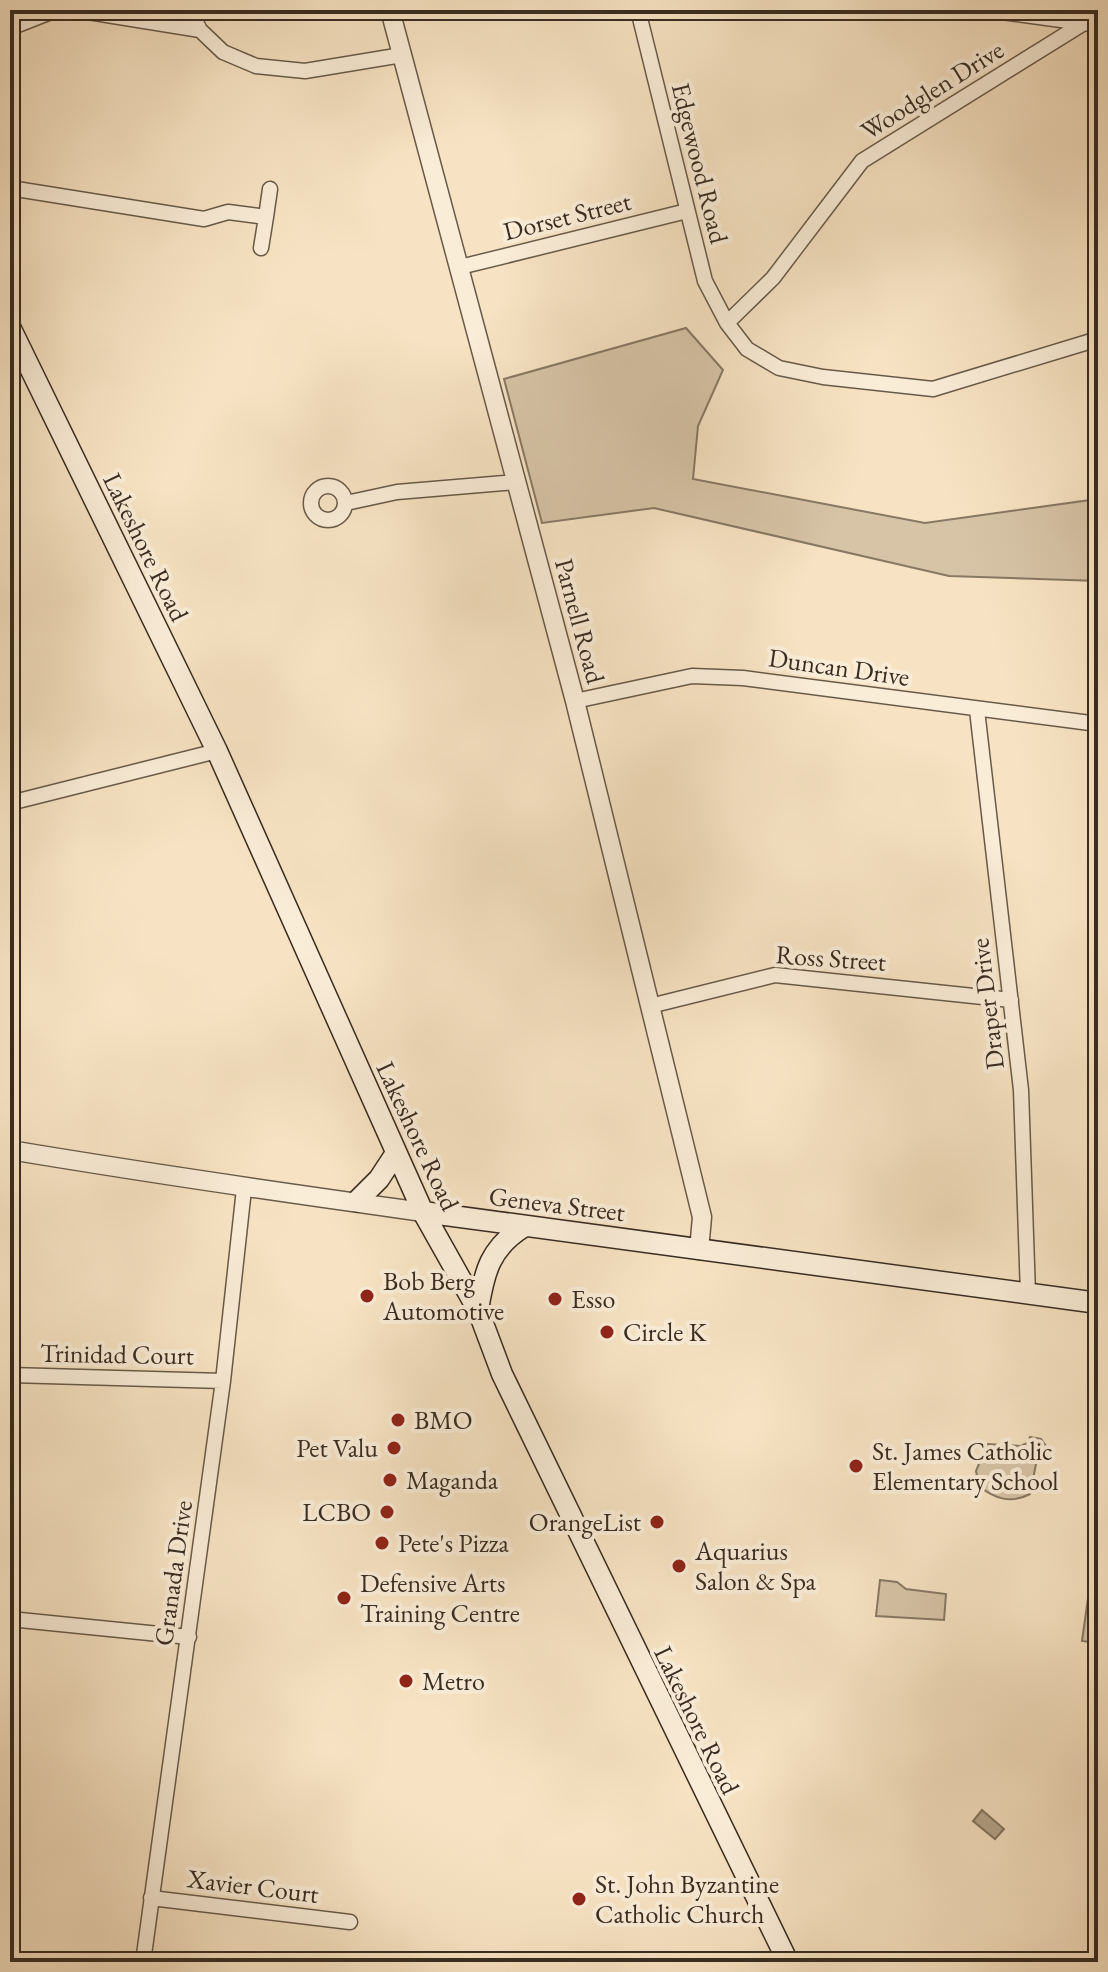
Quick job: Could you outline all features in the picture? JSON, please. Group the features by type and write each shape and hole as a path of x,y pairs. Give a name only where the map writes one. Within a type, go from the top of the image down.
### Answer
{"main road":[{"name":"Lakeshore Road","path":"10,327 217,751 423,1212 478,1310 502,1374 788,1962"},
{"path":"357,1201 379,1179 396,1153"},
{"name":"Geneva Street","path":"423,1212 1098,1303"},
{"path":"478,1310 487,1263 496,1248 525,1226"}],"street":[{"path":"10,28 56,10"},
{"path":"76,10 200,30"},
{"path":"190,10 200,30 223,52 256,66 305,71 402,55"},
{"name":"Parnell Road","path":"390,10 575,701 702,1217 699,1250"},
{"name":"Edgewood Road","path":"638,10 705,281 727,323 747,349 779,368 823,377 933,389 1098,339"},
{"path":"986,10 1091,24"},
{"name":"Woodglen Drive","path":"727,323 773,278 862,161 1091,24"},
{"path":"10,188 204,219 228,212 266,217"},
{"path":"261,248 270,189"},
{"name":"Dorset Street","path":"460,267 687,211"},
{"path":"346,503 397,492 515,482"},
{"name":"Duncan Drive","path":"575,701 692,676 743,678 1098,724"},
{"name":"Draper Drive","path":"977,710 1021,1090 1028,1294"},
{"path":"10,803 217,751"},
{"name":"Ross Street","path":"650,1006 775,975 1011,1000"},
{"name":"Geneva Street","path":"10,1150 244,1189 357,1201 423,1212"},
{"name":"Granada Drive","path":"143,1962 223,1381 244,1189"},
{"name":"Trinidad Court","path":"10,1375 223,1381"},
{"path":"10,1619 189,1637"},
{"name":"Xavier Court","path":"151,1898 350,1922"}],"shaded area":[{"path":"686,328 723,370 698,426 693,479 925,523 1090,500 1098,495 1098,581 949,576 654,508 542,523 504,379"},
{"path":"1030,1437 1041,1439 1046,1446 1045,1455 1038,1454 1030,1494 1003,1499 979,1486 976,1471 987,1444 1021,1446 1029,1442"},
{"path":"1093,1563 1098,1564 1098,1643 1082,1641"},
{"path":"880,1580 897,1582 906,1589 946,1594 944,1620 876,1616"},
{"path":"982,1810 1004,1829 995,1839 973,1821"}],"place":[{"name":"Bob Berg Automotive","path":"367,1296"},
{"name":"Esso","path":"555,1299"},
{"name":"Circle K","path":"607,1332"},
{"name":"BMO","path":"398,1420"},
{"name":"Pet Valu","path":"394,1448"},
{"name":"St. James Catholic Elementary School","path":"856,1466"},
{"name":"Maganda","path":"390,1480"},
{"name":"LCBO","path":"387,1512"},
{"name":"OrangeList","path":"657,1522"},
{"name":"Pete's Pizza","path":"382,1543"},
{"name":"Aquarius Salon & Spa","path":"679,1566"},
{"name":"Defensive Arts Training Centre","path":"344,1598"},
{"name":"Metro","path":"406,1681"},
{"name":"St. John Byzantine Catholic Church","path":"579,1899"}]}
